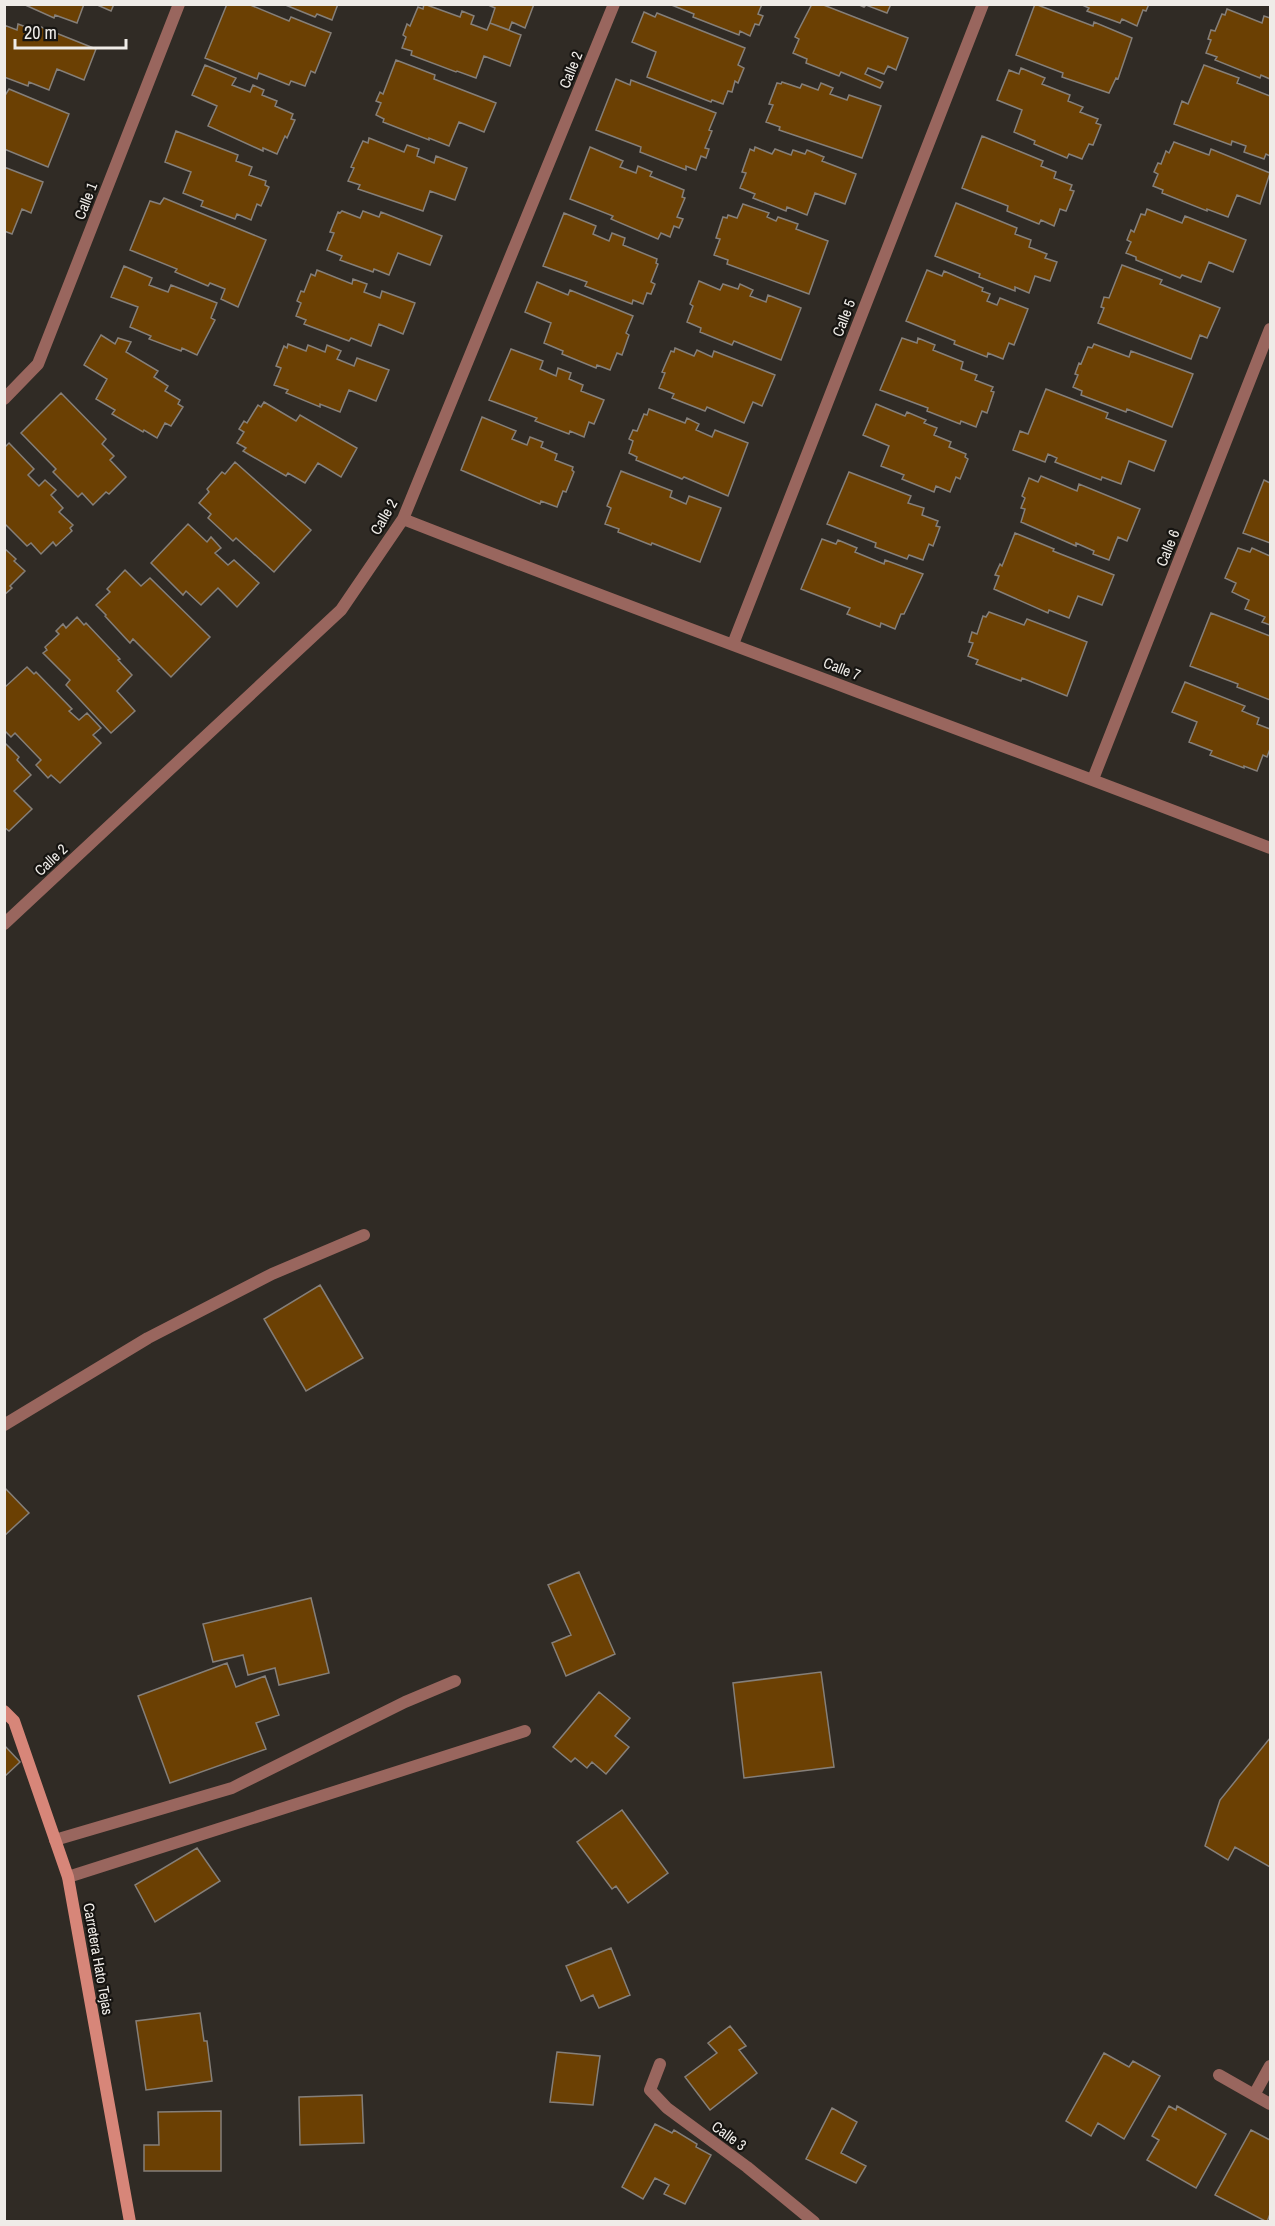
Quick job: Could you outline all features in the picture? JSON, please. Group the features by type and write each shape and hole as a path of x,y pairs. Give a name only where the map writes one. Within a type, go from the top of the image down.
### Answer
{"street":[{"name":"Calle 1","path":"4,399 38,364 180,4"},
{"name":"Calle 2","path":"4,924 341,610 403,519 614,4"},
{"name":"Calle 5","path":"733,644 983,4"},
{"name":"Calle 6","path":"1093,779 1270,328"},
{"name":"Calle 7","path":"403,519 576,587 1093,779 1270,849"},
{"path":"4,1425 148,1338 272,1274 364,1235"},
{"path":"55,1840 232,1788 405,1702 455,1681"},
{"name":"Carretera Hato Tejas","path":"4,1711 14,1721 68,1877 130,2222"},
{"path":"68,1877 525,1731"},
{"name":"Calle 3","path":"660,2064 650,2090 667,2108 747,2167 814,2222"},
{"path":"1254,2095 1270,2066"},
{"path":"1219,2075 1270,2104"}],"building":[{"path":"23,4 84,4 77,23 55,15 54,18"},
{"path":"95,4 114,4 111,11"},
{"path":"227,4 248,4 289,21 291,17 331,33 315,73 311,71 305,86 291,81 289,85 259,73 257,79 205,58"},
{"path":"283,4 338,4 332,20 317,14 315,17"},
{"path":"424,4 460,17 462,11 474,16 471,24 487,30 490,23 521,35 510,66 484,56 476,78 411,55 412,51 402,48 406,37 403,35 407,24 410,26 418,7 423,9"},
{"path":"486,4 534,4 525,28 512,22 509,30 490,23 495,8"},
{"path":"669,4 762,4 758,14 763,16 759,25 755,24 750,36 740,31 739,35 693,17 694,14"},
{"path":"812,4 821,4 908,38 896,70 888,66 884,74 868,68 865,74 883,82 880,88 841,72 839,76 806,63 807,59 793,53 799,39 795,37"},
{"path":"857,4 891,4 887,13"},
{"path":"1035,4 1093,26 1094,22 1132,38 1118,79 1116,78 1109,93 1062,77 1063,73 1016,55"},
{"path":"1080,4 1149,4 1146,11 1143,10 1137,26 1122,19 1120,23 1087,11 1089,8"},
{"path":"1227,9 1262,23 1264,16 1270,18 1270,79 1261,75 1260,78 1215,60 1217,57 1206,53 1211,40 1208,39 1211,30 1215,31 1222,14 1225,15"},
{"path":"644,12 655,17 657,13 745,48 738,65 744,68 738,83 735,81 732,92 728,91 723,104 712,100 711,102 647,77 656,52 632,42"},
{"path":"18,24 34,30 36,25 96,49 84,80 57,69 49,90 29,82 28,86 4,77 4,25 17,30"},
{"path":"396,60 435,75 434,79 496,103 484,132 459,122 449,146 383,122 384,119 376,115 381,103 376,101 380,92 383,94"},
{"path":"205,65 236,78 232,85 250,92 253,85 264,90 262,95 277,101 275,106 293,114 291,119 295,120 277,154 263,148 263,151 208,126 217,106 192,95"},
{"path":"1204,65 1239,78 1237,83 1270,96 1270,156 1266,154 1264,159 1244,152 1246,146 1232,141 1231,145 1174,124 1182,101 1188,104"},
{"path":"1021,68 1045,78 1042,84 1070,95 1068,101 1083,107 1080,112 1098,119 1096,123 1101,125 1093,145 1089,144 1082,159 1069,154 1067,158 1034,144 1035,141 1014,132 1022,110 997,100 1009,70 1019,74"},
{"path":"616,79 630,85 631,80 716,113 705,148 709,149 706,158 701,156 696,170 686,166 686,170 640,152 641,147 596,130"},
{"path":"782,82 800,88 802,84 818,90 821,83 833,88 830,94 847,100 849,95 881,106 862,158 779,130 780,127 766,122 773,105 769,104 777,83"},
{"path":"9,89 69,114 48,167 4,149 4,97"},
{"path":"176,131 238,155 236,161 252,167 249,175 266,181 265,185 269,187 261,206 257,204 251,220 237,214 235,219 201,206 203,201 183,193 191,172 165,162"},
{"path":"982,136 1043,161 1041,166 1056,172 1054,178 1072,185 1070,190 1074,191 1066,211 1060,209 1054,226 1041,220 1039,224 1007,211 1008,206 962,188"},
{"path":"369,138 404,152 407,145 419,149 417,156 434,163 436,156 467,168 455,200 430,191 423,211 358,189 360,185 348,181 354,168 351,167 363,141 368,143"},
{"path":"1174,142 1209,155 1211,149 1270,173 1260,204 1237,195 1228,217 1162,193 1163,190 1153,186 1158,174 1154,172 1158,163 1161,164 1166,151 1169,153"},
{"path":"590,147 623,161 620,167 636,173 638,166 652,172 650,176 684,190 682,197 685,198 677,217 683,219 679,228 674,226 670,237 661,233 658,239 611,219 613,216 570,199"},
{"path":"755,147 772,154 775,149 791,155 793,150 805,154 807,150 824,157 822,161 856,174 845,204 815,193 807,215 787,207 786,211 753,198 755,194 740,188 746,173 742,172 750,149 754,151"},
{"path":"4,167 43,182 31,213 22,209 12,234 4,231"},
{"path":"164,198 266,240 238,307 221,299 225,289 210,283 208,286 175,272 177,269 130,250 150,201 160,204"},
{"path":"956,203 1017,228 1015,234 1031,240 1029,247 1047,254 1045,258 1057,262 1050,281 1035,276 1029,293 1015,287 1015,291 935,256"},
{"path":"743,204 769,213 767,217 776,221 778,217 798,224 796,229 828,241 809,294 727,264 728,260 714,255 720,239 716,238 723,217 727,218 728,215 737,218"},
{"path":"1147,209 1182,223 1185,216 1246,240 1233,272 1209,262 1201,282 1182,275 1180,278 1136,260 1136,257 1126,253 1131,242 1127,240 1131,230 1134,232 1141,214 1145,215"},
{"path":"342,211 360,218 363,211 379,217 381,212 442,236 430,265 398,253 389,275 374,269 373,272 340,260 342,256 327,250 334,233 330,232 338,212"},
{"path":"564,213 596,226 593,234 609,241 612,233 625,238 623,245 657,259 658,264 651,282 655,284 651,294 647,293 643,304 633,300 632,304 585,286 587,282 543,266"},
{"path":"1122,265 1162,280 1160,284 1220,308 1207,338 1200,335 1191,359 1098,323 1104,308 1101,307 1104,297 1109,298"},
{"path":"124,266 152,278 149,285 168,292 171,285 217,303 211,318 215,320 197,355 182,348 181,351 149,339 151,336 130,327 138,307 111,297"},
{"path":"317,270 352,284 353,279 367,284 364,292 380,298 382,291 415,303 403,334 379,324 371,346 351,338 349,341 304,324 306,320 296,316 301,303 297,301 301,291 304,292 311,274 315,276"},
{"path":"927,270 942,276 944,271 983,288 982,291 990,294 987,301 997,305 1000,298 1028,309 1014,345 1009,343 1003,359 988,353 987,357 906,321"},
{"path":"699,281 720,290 723,284 738,289 740,284 753,290 750,296 766,302 768,295 801,308 781,360 734,341 732,345 700,332 701,328 687,322 693,306 690,304"},
{"path":"537,282 568,295 570,290 633,316 626,333 629,335 622,355 617,353 610,370 597,365 596,368 562,354 563,351 544,343 551,323 525,312"},
{"path":"101,335 115,344 118,338 131,342 126,352 158,371 154,377 168,386 165,391 180,400 178,404 183,407 171,426 165,423 157,438 112,414 115,410 96,399 107,379 84,365"},
{"path":"902,338 917,343 918,338 935,345 933,350 963,362 961,369 977,375 975,380 993,387 991,391 994,392 987,413 982,411 976,427 961,421 960,424 927,411 928,408 880,390"},
{"path":"288,344 306,351 308,345 325,352 327,345 341,351 337,359 354,366 357,358 389,370 376,401 349,390 340,412 320,404 320,407 286,393 288,390 274,385 281,368 276,366 284,346 287,348"},
{"path":"1094,344 1129,357 1131,351 1193,374 1172,427 1127,409 1126,412 1081,395 1082,391 1073,387 1078,375 1075,374 1079,363 1081,364 1088,347 1092,348"},
{"path":"675,348 694,356 697,350 712,357 714,351 775,375 762,406 753,402 744,423 707,407 705,411 672,398 674,394 659,388 665,373 662,372 671,351 674,352"},
{"path":"511,349 543,361 540,369 556,376 558,368 571,373 569,379 583,385 581,391 604,400 594,424 589,422 584,437 570,431 569,434 535,421 537,418 489,400"},
{"path":"1046,389 1108,413 1106,418 1166,441 1154,471 1129,461 1121,484 1102,477 1101,480 1055,462 1057,458 1048,454 1045,462 1013,450 1020,431 1028,434"},
{"path":"61,393 106,439 102,444 114,456 110,460 126,477 109,494 106,492 93,505 82,493 78,497 53,472 56,469 21,433"},
{"path":"264,402 296,421 300,415 357,448 341,477 318,463 305,483 288,473 286,476 243,451 246,448 237,443 244,432 239,429 244,421 247,423 258,405 261,407"},
{"path":"876,404 905,416 907,412 926,420 924,423 937,428 934,435 951,442 949,447 966,454 965,457 968,459 960,479 956,477 950,492 936,486 934,492 902,479 904,475 881,466 889,446 863,435"},
{"path":"649,409 685,423 687,418 699,424 696,430 712,437 715,430 748,443 728,496 636,460 637,457 629,453 633,441 629,439 633,430 637,431 644,414 647,415"},
{"path":"482,417 516,431 512,439 527,445 530,437 543,442 541,447 557,454 555,460 573,467 574,472 566,492 563,491 557,507 541,501 540,504 461,470"},
{"path":"9,443 34,469 28,475 39,486 45,480 56,490 51,495 63,508 59,512 73,525 70,528 72,531 56,546 53,542 41,554 31,543 27,546 4,523 4,448"},
{"path":"235,462 311,530 274,572 236,538 233,541 208,518 211,514 199,503 209,492 207,489 222,472 225,474"},
{"path":"621,471 672,491 670,497 686,504 689,496 721,508 700,562 618,532 619,529 605,524 611,508 607,506"},
{"path":"849,472 911,496 908,503 924,508 922,515 938,521 936,526 940,527 933,546 929,544 923,560 909,555 907,559 875,547 876,543 827,524"},
{"path":"1041,476 1077,491 1079,484 1140,509 1127,541 1118,537 1109,560 1093,554 1094,551 1076,543 1076,546 1021,522 1025,509 1021,508 1025,498 1022,496 1029,478 1038,482"},
{"path":"1264,480 1270,483 1270,543 1243,533"},
{"path":"188,524 207,542 211,537 221,548 215,553 228,565 234,560 259,583 237,607 218,588 201,605 186,591 183,595 151,563"},
{"path":"1015,533 1114,575 1102,605 1078,596 1069,618 1049,610 1048,613 994,589 999,576 995,575 1000,564 1002,566"},
{"path":"822,539 836,544 838,540 857,548 855,552 884,564 885,560 923,574 895,629 881,623 880,627 847,614 850,608 801,589"},
{"path":"4,548 25,571 4,595"},
{"path":"1238,548 1250,552 1252,548 1270,556 1270,625 1262,622 1265,617 1245,609 1249,600 1232,592 1236,583 1225,578"},
{"path":"125,570 141,586 150,578 210,637 171,677 133,639 130,643 96,605 110,592 107,589"},
{"path":"989,612 1024,625 1027,619 1087,642 1067,696 1022,678 1021,681 976,664 978,660 968,656 973,643 969,642 972,632 977,634 983,616 986,617"},
{"path":"1211,613 1270,636 1270,700 1237,687 1238,684 1190,666"},
{"path":"77,617 84,625 86,623 132,675 117,691 135,711 111,733 66,685 70,680 43,653 47,650 45,647 59,634 56,631 63,624 66,628"},
{"path":"27,667 34,674 36,672 72,709 69,711 79,720 87,713 101,728 93,735 101,743 60,783 51,775 48,778 36,765 41,760 15,733 11,737 4,730 4,688"},
{"path":"1185,682 1245,706 1242,711 1259,718 1257,724 1270,729 1270,749 1267,757 1263,755 1257,771 1210,755 1212,751 1189,742 1197,722 1172,712"},
{"path":"4,742 19,757 17,760 31,775 14,791 32,809 9,831 4,827"},
{"path":"320,1285 363,1358 306,1391 264,1319"},
{"path":"4,1487 29,1513 4,1536"},
{"path":"579,1572 615,1654 566,1676 552,1643 571,1635 548,1585"},
{"path":"311,1598 329,1673 279,1685 275,1668 248,1675 243,1655 213,1662 203,1624"},
{"path":"227,1663 236,1687 265,1676 279,1715 256,1723 266,1749 170,1783 138,1696"},
{"path":"821,1672 834,1767 744,1778 733,1683"},
{"path":"599,1692 630,1718 615,1736 629,1747 606,1774 592,1762 587,1768 575,1758 571,1762 553,1747"},
{"path":"1270,1738 1270,1867 1235,1847 1228,1860 1205,1846 1220,1800"},
{"path":"4,1745 20,1762 4,1777"},
{"path":"622,1810 668,1873 628,1903 616,1886 612,1889 577,1842"},
{"path":"197,1848 220,1881 155,1922 135,1885"},
{"path":"611,1948 630,1995 599,2008 593,1995 581,2001 566,1966"},
{"path":"200,2013 204,2041 207,2041 212,2081 146,2090 136,2021"},
{"path":"730,2026 746,2046 739,2050 757,2073 710,2110 685,2077 717,2053 708,2043"},
{"path":"557,2052 600,2056 593,2105 550,2102"},
{"path":"1104,2053 1129,2067 1133,2061 1160,2076 1124,2139 1098,2123 1091,2136 1066,2121"},
{"path":"362,2095 364,2143 300,2145 299,2097"},
{"path":"1169,2106 1176,2110 1177,2106 1226,2134 1196,2188 1147,2160 1159,2140 1152,2136"},
{"path":"832,2108 857,2122 841,2153 866,2166 856,2183 806,2159"},
{"path":"221,2111 221,2171 144,2171 144,2145 159,2145 158,2112"},
{"path":"655,2124 672,2133 674,2130 711,2155 685,2204 664,2194 669,2185 655,2178 643,2199 622,2187"},
{"path":"1251,2130 1270,2140 1270,2214 1267,2222 1215,2195"}]}
